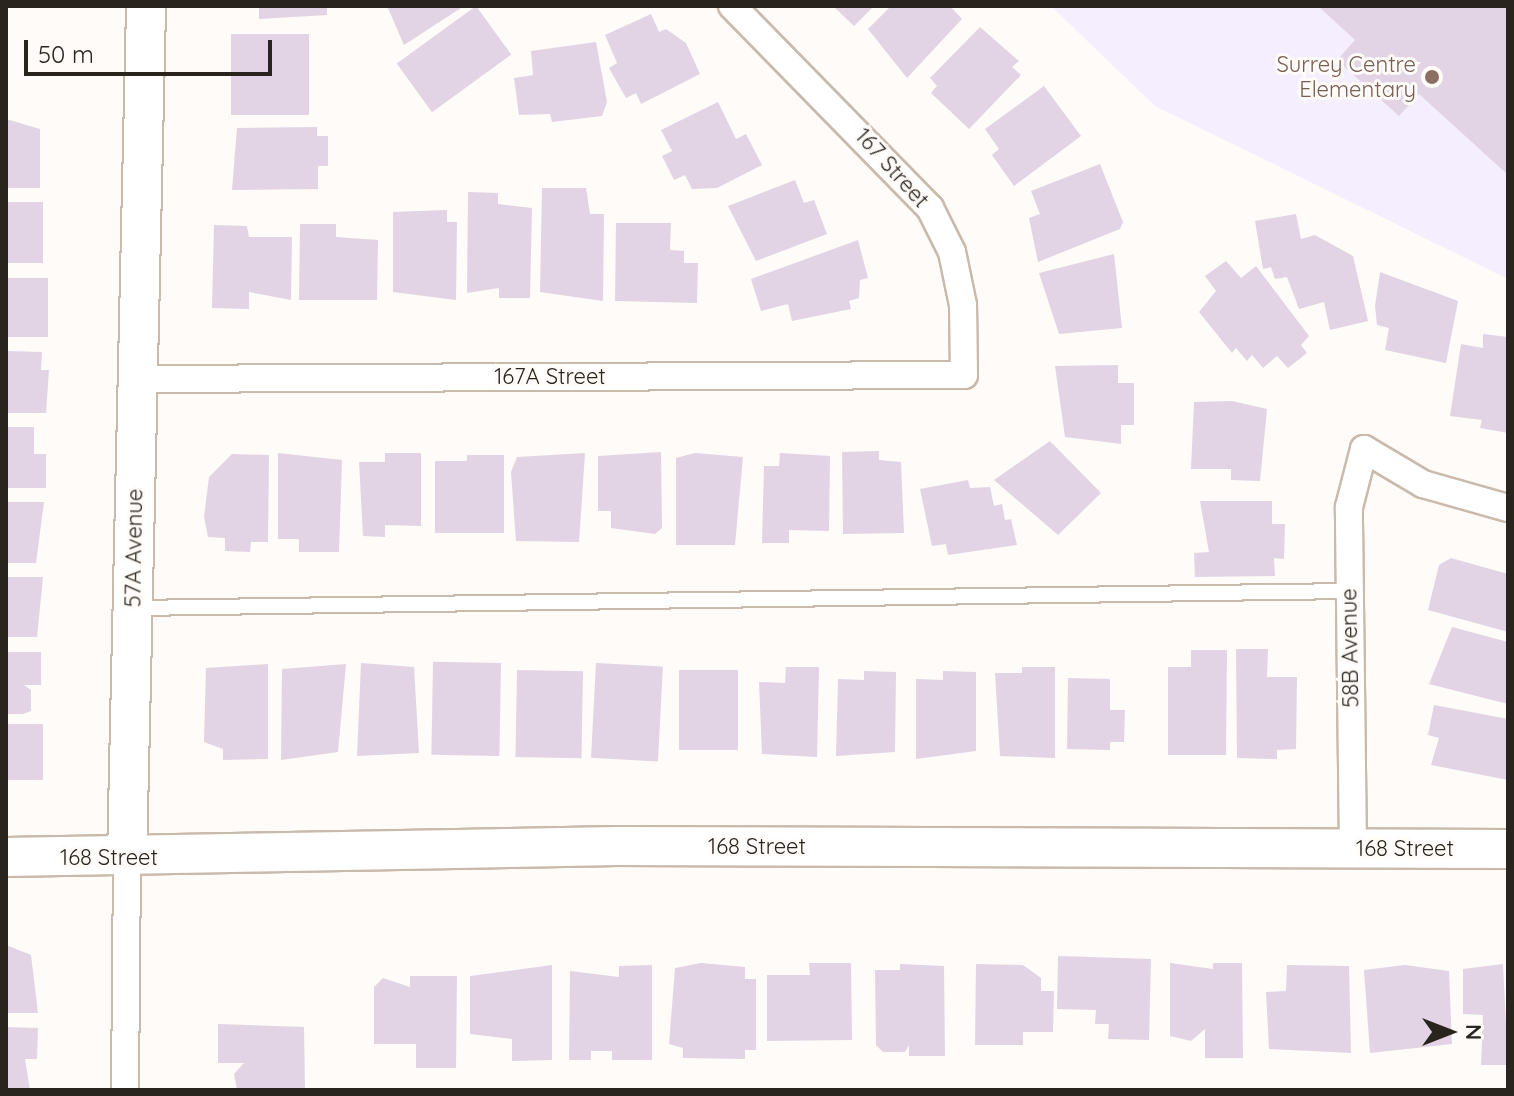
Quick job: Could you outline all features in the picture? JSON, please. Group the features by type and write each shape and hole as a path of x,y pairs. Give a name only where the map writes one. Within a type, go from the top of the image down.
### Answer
{"main road":[{"name":"57A Avenue","path":"127,858 146,6"},
{"name":"168 Street","path":"6,857 127,858 617,846 1508,849"}],"street":[{"name":"167 Street","path":"732,6 930,208 952,252 963,305 964,375"},
{"name":"167A Street","path":"137,379 964,375"},
{"name":"58B Avenue","path":"1353,849 1349,507 1364,449 1423,484 1508,508"},
{"name":"57A Avenue","path":"125,1090 127,858"}],"lane":[{"path":"132,608 1349,591"}],"shaded area":[{"path":"1051,6 1508,6 1508,279 1155,106"}],"building":[{"path":"259,6 327,6 327,15 259,19"},
{"path":"387,6 464,6 404,45"},
{"path":"476,6 511,55 432,112 397,64"},
{"path":"833,6 874,6 854,26"},
{"path":"891,6 950,6 962,19 907,78 868,29"},
{"name":"Surrey Centre Elementary","path":"1318,6 1508,6 1508,175 1419,94 1399,116 1337,60 1355,40"},
{"path":"651,14 659,32 666,29 686,43 700,74 641,104 636,93 626,98 609,68 617,63 605,35"},
{"path":"980,27 1019,61 1012,67 1021,75 969,129 931,93 937,86 930,78"},
{"path":"231,34 309,34 309,115 231,115"},
{"path":"596,42 607,102 602,116 552,122 550,114 519,115 514,78 533,75 531,51"},
{"path":"1044,86 1081,136 1014,186 992,155 999,149 985,129"},
{"path":"718,102 736,139 746,134 762,165 717,188 692,189 685,175 674,180 662,156 672,151 661,130"},
{"path":"6,119 40,129 40,188 6,188"},
{"path":"317,127 317,136 328,136 328,166 318,166 318,189 232,190 237,128"},
{"path":"1100,164 1123,222 1120,229 1038,262 1029,218 1040,214 1031,191"},
{"path":"795,180 804,203 814,200 827,234 756,261 728,206"},
{"path":"542,188 586,188 590,214 604,214 603,301 540,292"},
{"path":"468,192 498,193 498,204 532,208 530,298 499,298 499,288 467,293"},
{"path":"6,202 43,202 43,263 6,263"},
{"path":"447,210 447,222 457,222 456,300 393,292 393,212"},
{"path":"1296,214 1301,239 1315,235 1353,256 1368,321 1330,330 1324,302 1299,309 1287,277 1275,279 1271,267 1263,269 1255,221"},
{"path":"616,223 671,223 670,250 684,251 684,263 698,263 697,303 615,301"},
{"path":"300,224 336,224 336,237 378,240 377,300 299,300"},
{"path":"214,225 247,226 249,237 292,237 291,300 249,292 249,309 212,308"},
{"path":"858,240 868,278 860,280 859,298 849,301 851,309 792,321 788,304 761,311 751,279"},
{"path":"1114,254 1122,328 1059,334 1039,273"},
{"path":"1226,261 1241,278 1256,266 1309,336 1301,345 1307,353 1288,368 1277,356 1263,368 1252,355 1247,361 1236,348 1232,353 1199,312 1216,291 1205,276"},
{"path":"1380,272 1458,301 1446,363 1385,350 1389,328 1377,325 1375,306"},
{"path":"6,278 48,278 48,337 6,337"},
{"path":"1483,334 1508,337 1508,433 1480,428 1482,420 1450,416 1461,344 1483,348"},
{"path":"6,351 42,352 41,370 49,370 46,413 6,413"},
{"path":"1118,365 1118,383 1134,383 1134,425 1121,425 1121,444 1065,437 1055,366"},
{"path":"1232,401 1267,409 1260,481 1231,480 1231,469 1191,469 1194,402"},
{"path":"6,427 34,427 34,454 46,454 46,488 6,488"},
{"path":"1050,441 1101,493 1058,535 994,480"},
{"path":"879,451 879,460 901,462 904,533 843,534 842,452"},
{"path":"661,452 662,528 655,534 611,528 611,511 598,511 598,456"},
{"path":"278,453 342,460 339,552 299,552 299,539 278,539"},
{"path":"385,453 421,453 421,526 385,525 385,537 363,536 359,462 385,462"},
{"path":"585,453 579,542 516,541 511,472 517,457"},
{"path":"695,453 743,457 735,545 676,545 676,458"},
{"path":"780,453 830,456 829,531 789,530 789,543 762,543 764,466 779,466"},
{"path":"232,454 269,455 268,542 251,542 250,552 225,551 225,538 208,537 204,517 209,477"},
{"path":"467,455 504,455 504,533 435,533 435,461 467,461"},
{"path":"968,480 970,488 990,487 994,506 1002,504 1005,520 1011,519 1017,545 948,555 946,544 932,546 920,489"},
{"path":"1200,501 1272,501 1272,524 1285,524 1284,559 1274,558 1275,576 1195,577 1194,553 1209,552"},
{"path":"6,502 44,502 36,563 6,563"},
{"path":"1451,558 1508,574 1508,632 1428,610 1439,565"},
{"path":"6,577 43,577 37,637 6,637"},
{"path":"1452,627 1508,642 1508,704 1429,684"},
{"path":"1236,649 1268,649 1267,677 1297,677 1296,749 1277,750 1277,759 1237,758"},
{"path":"1191,650 1227,650 1226,755 1168,755 1168,667 1191,667"},
{"path":"6,652 41,652 41,685 24,685 31,690 31,711 23,714 6,714"},
{"path":"433,662 501,663 499,756 431,755"},
{"path":"361,663 414,667 419,753 357,756"},
{"path":"596,663 663,667 658,761 591,758"},
{"path":"268,664 268,759 223,760 223,749 204,742 206,668"},
{"path":"346,664 338,752 281,760 282,669"},
{"path":"786,667 819,667 817,757 762,754 759,682 785,683"},
{"path":"1022,667 1055,667 1055,758 1000,756 995,673 1022,673"},
{"path":"517,670 583,671 581,758 515,757"},
{"path":"679,670 738,670 738,750 679,750"},
{"path":"864,671 896,672 895,752 836,756 838,679 864,680"},
{"path":"943,671 976,672 976,751 916,759 916,679 943,680"},
{"path":"1068,678 1110,679 1110,710 1125,710 1124,742 1110,742 1110,750 1067,749"},
{"path":"1434,705 1508,719 1508,780 1431,765 1439,738 1428,735"},
{"path":"6,724 43,724 43,780 6,780"},
{"path":"6,945 31,955 38,1013 6,1013"},
{"path":"1058,956 1151,959 1149,1040 1108,1039 1109,1024 1095,1024 1096,1010 1057,1009"},
{"path":"701,963 745,967 745,979 756,979 756,1050 745,1050 745,1059 683,1058 683,1048 669,1044 675,968"},
{"path":"809,963 851,963 852,1040 767,1041 767,975 810,975"},
{"path":"1170,963 1213,969 1213,963 1242,963 1243,1058 1205,1058 1205,1029 1191,1041 1170,1036"},
{"path":"900,964 944,966 945,1056 909,1056 909,1045 905,1052 883,1052 876,1045 875,970 900,970"},
{"path":"976,964 1023,965 1041,978 1041,991 1054,991 1053,1032 1023,1032 1023,1045 975,1045"},
{"path":"1503,964 1508,1065 1481,1065 1483,1015 1463,1014 1463,969"},
{"path":"552,965 552,1060 512,1061 512,1039 470,1034 470,976"},
{"path":"652,965 652,1060 612,1060 612,1051 591,1051 591,1060 569,1060 570,971 619,977 619,966"},
{"path":"1287,965 1349,966 1351,1053 1269,1049 1266,992 1286,991"},
{"path":"1405,965 1449,971 1452,1044 1370,1053 1364,970"},
{"path":"410,976 457,976 456,1068 416,1068 416,1044 374,1044 374,987 383,978 410,987"},
{"path":"218,1024 304,1027 305,1090 237,1090 234,1074 244,1063 218,1063"},
{"path":"6,1027 38,1028 37,1059 25,1059 30,1090 6,1090"}],"place":[{"name":"Surrey Centre Elementary","path":"1432,77"}]}
